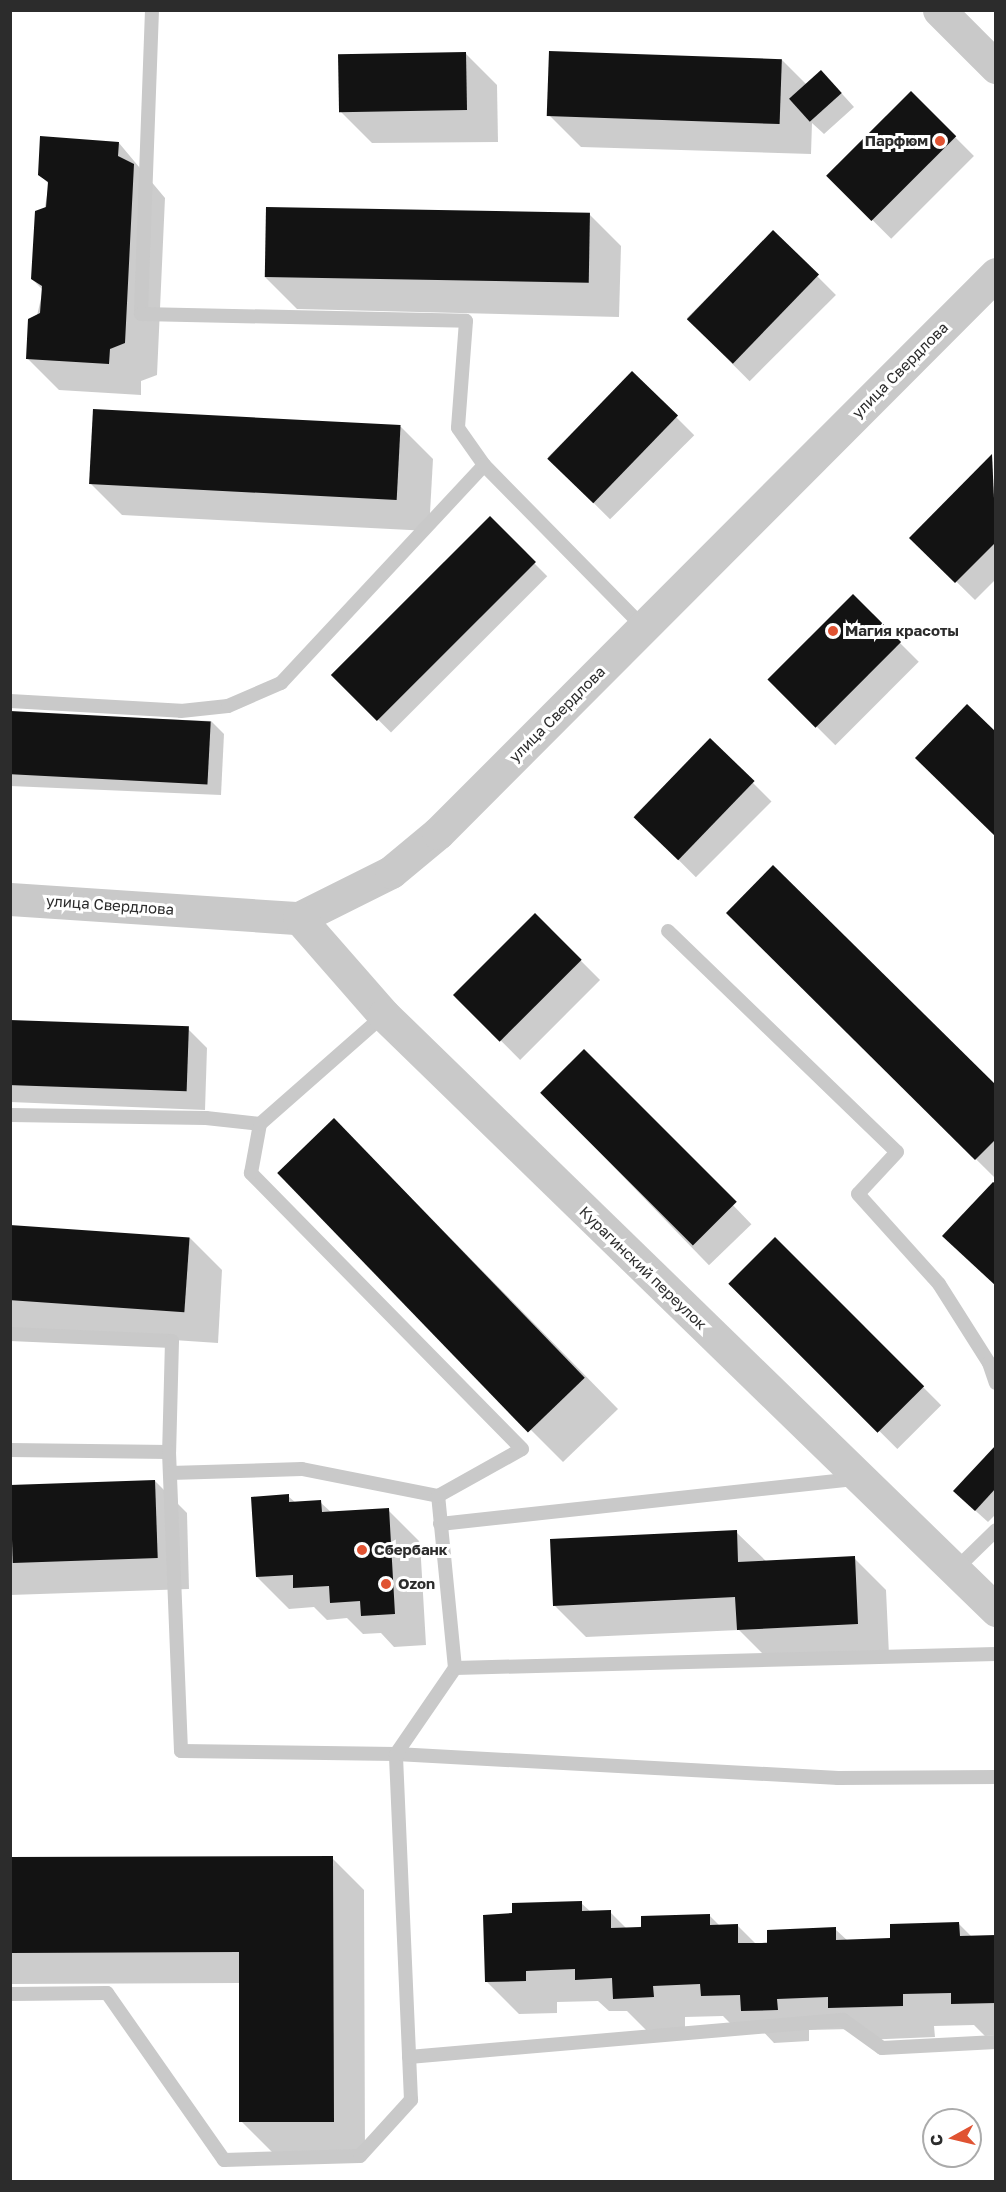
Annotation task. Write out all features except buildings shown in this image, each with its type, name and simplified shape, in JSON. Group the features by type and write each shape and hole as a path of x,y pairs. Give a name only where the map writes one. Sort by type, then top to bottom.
{"street":[{"path":"939,10 996,67"},
{"name":"улица Свердлова","path":"10,899 299,918 391,872 438,833 996,274"},
{"name":"Курагинский переулок","path":"299,918 384,1015 996,1610"}],"lane":[{"path":"152,10 141,314 466,321 458,428 484,465 643,627"},
{"path":"10,701 181,711 228,706 281,683 484,465"},
{"path":"668,931 897,1152 858,1194 939,1284 992,1361 996,1383"},
{"path":"170,1473 302,1469 438,1496 522,1449 251,1173 260,1124 384,1015"},
{"path":"10,1115 206,1118 260,1124"},
{"path":"10,1334 172,1341 169,1452 181,1751 396,1755 838,1778 996,1777"},
{"path":"10,1450 169,1452"},
{"path":"440,1524 859,1478"},
{"path":"10,1994 107,1993 224,2160 360,2156 411,2100 396,1755 455,1668 438,1496"},
{"path":"955,1570 996,1530"},
{"path":"455,1668 996,1654"},
{"path":"409,2057 843,2020 882,2048 996,2042"}],"place":[{"name":"Парфюм","path":"940,141"},
{"name":"Магия красоты","path":"833,631"},
{"name":"Сбербанк","path":"362,1550"},
{"name":"Ozon","path":"386,1584"}]}
